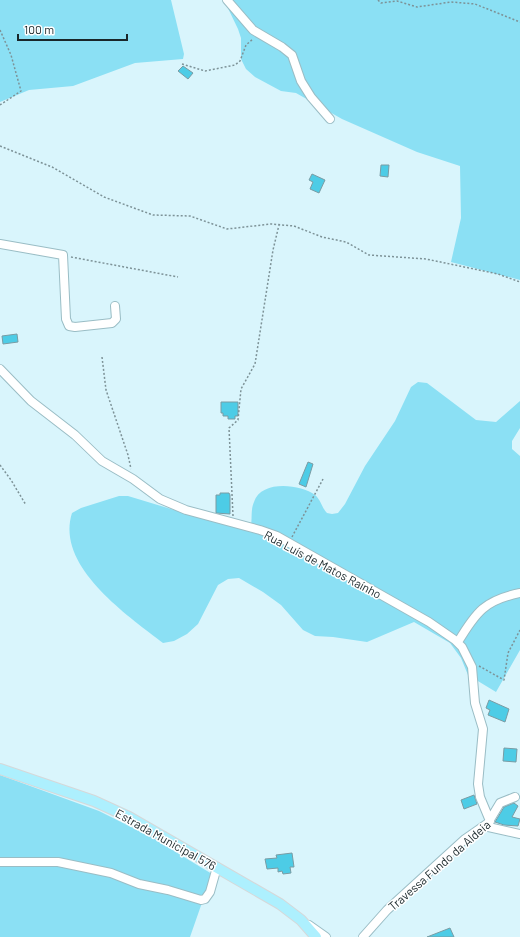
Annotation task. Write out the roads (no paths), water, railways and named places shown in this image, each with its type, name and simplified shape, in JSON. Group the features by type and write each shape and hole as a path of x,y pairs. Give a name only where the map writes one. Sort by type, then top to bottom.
{"main road":[{"name":"Estrada Municipal 576","path":"0,769 111,808 141,823 217,866 287,909 301,920 316,937"}],"street":[{"path":"227,0 247,24 260,35 282,46 292,55 301,81 311,97 330,119"},
{"path":"0,244 63,255 66,319 69,326 75,327 112,323 116,317 115,306"},
{"name":"Rua Luís de Matos Raínho","path":"0,368 31,401 78,438 102,461 132,477 155,496 172,505 266,532 422,618 458,642"},
{"path":"520,593 495,600 482,607 471,620 458,642 470,661 474,676 476,706 483,732 478,770 478,788 487,823 520,834"},
{"name":"Travessa Fundo da Aldeia","path":"364,937 387,910 465,839 487,823 500,803 515,797"},
{"path":"0,862 58,862 111,873 139,884 168,890 201,900 205,899 209,894 217,866"},
{"path":"287,909 326,937"}]}
